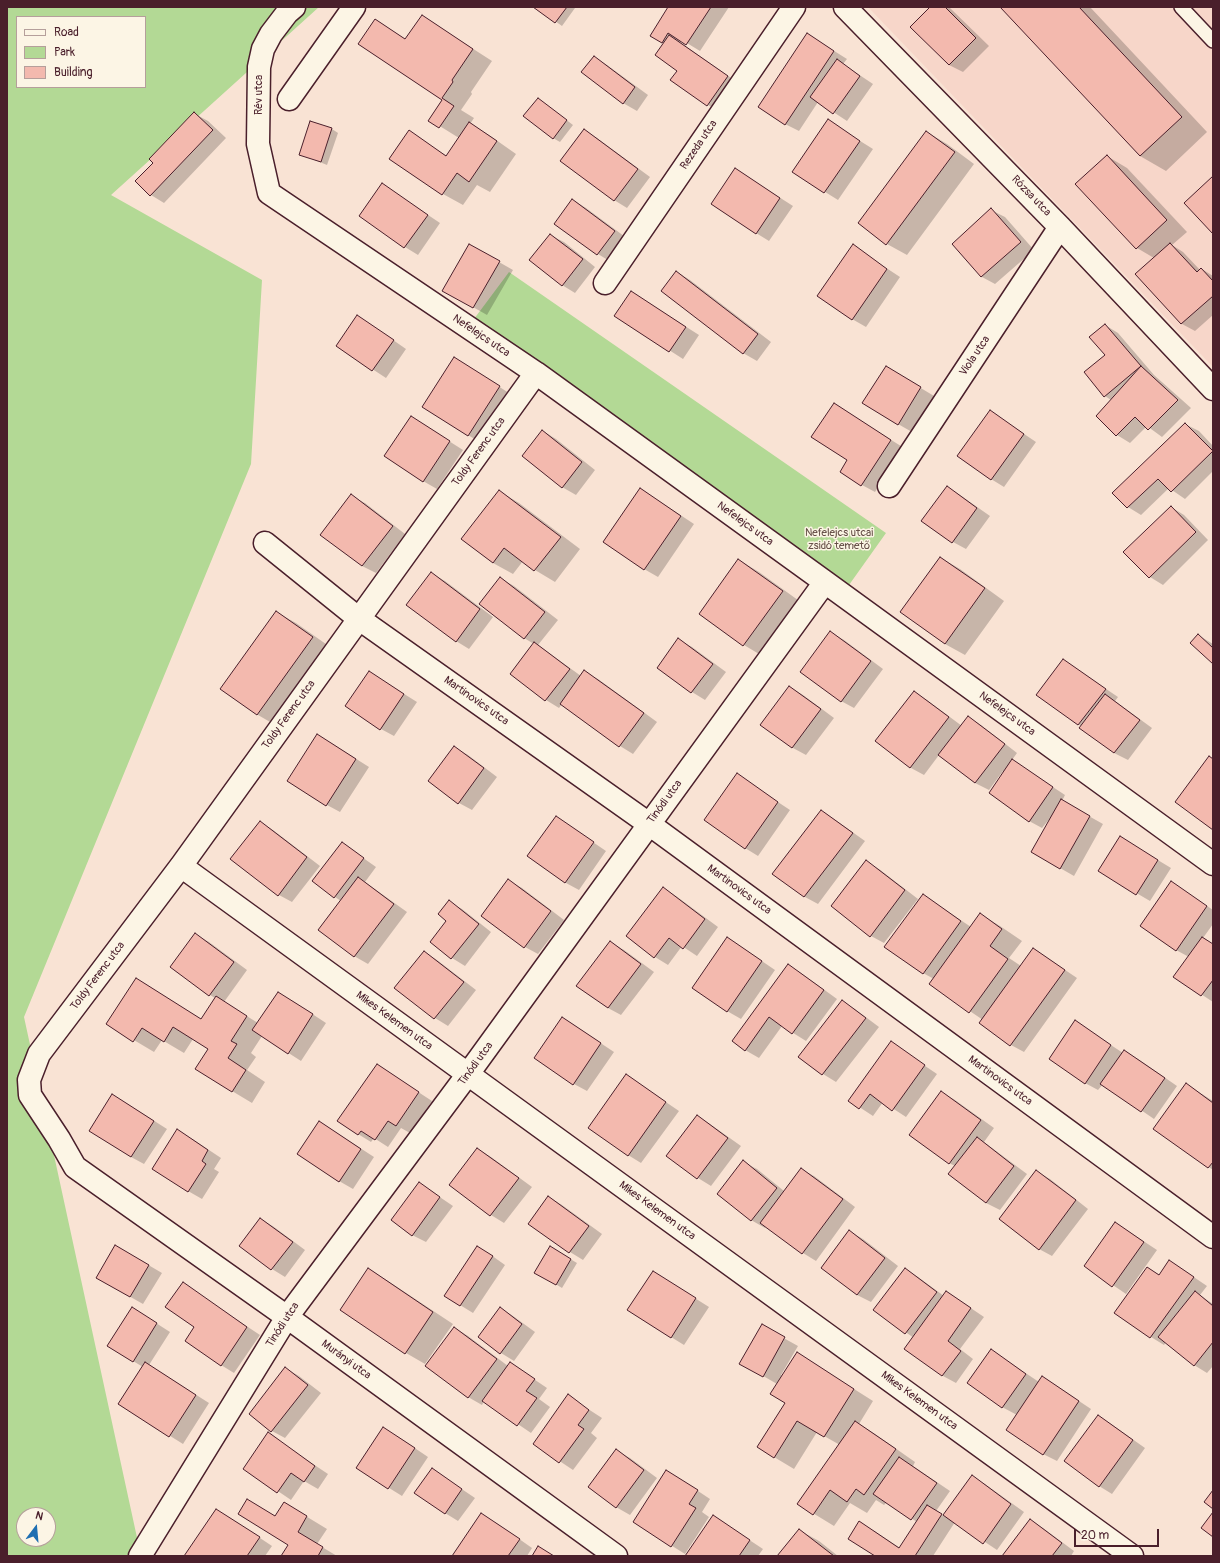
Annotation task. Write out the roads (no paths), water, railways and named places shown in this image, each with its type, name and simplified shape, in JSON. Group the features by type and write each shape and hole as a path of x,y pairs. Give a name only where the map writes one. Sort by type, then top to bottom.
{"street":[{"name":"Rév utca","path":"269,193 258,144 259,67 263,49 271,34 287,13 294,7"},
{"path":"289,99 354,7"},
{"name":"Rezeda utca","path":"604,283 794,7"},
{"name":"Rózsa utca","path":"845,7 1060,227 1213,389"},
{"name":"Nefelejcs utca","path":"269,193 536,373 1213,864"},
{"name":"Viola utca","path":"889,486 1060,227"},
{"name":"Toldy Ferenc utca","path":"75,1167 59,1139 30,1095 29,1080 39,1054 181,866 358,618 536,373"},
{"name":"Martinovics utca","path":"265,542 358,618 649,824 1213,1237"},
{"name":"Tinódi utca","path":"140,1556 287,1316 468,1074 825,582"},
{"name":"Mikes Kelemen utca","path":"181,866 1132,1556"},
{"name":"Murányi utca","path":"75,1167 287,1316 616,1556"}],"lane":[{"path":"1181,7 1213,41"}],"park label":[{"name":"Nefelejcs utcai zsidó temető","path":"839,539"}]}
